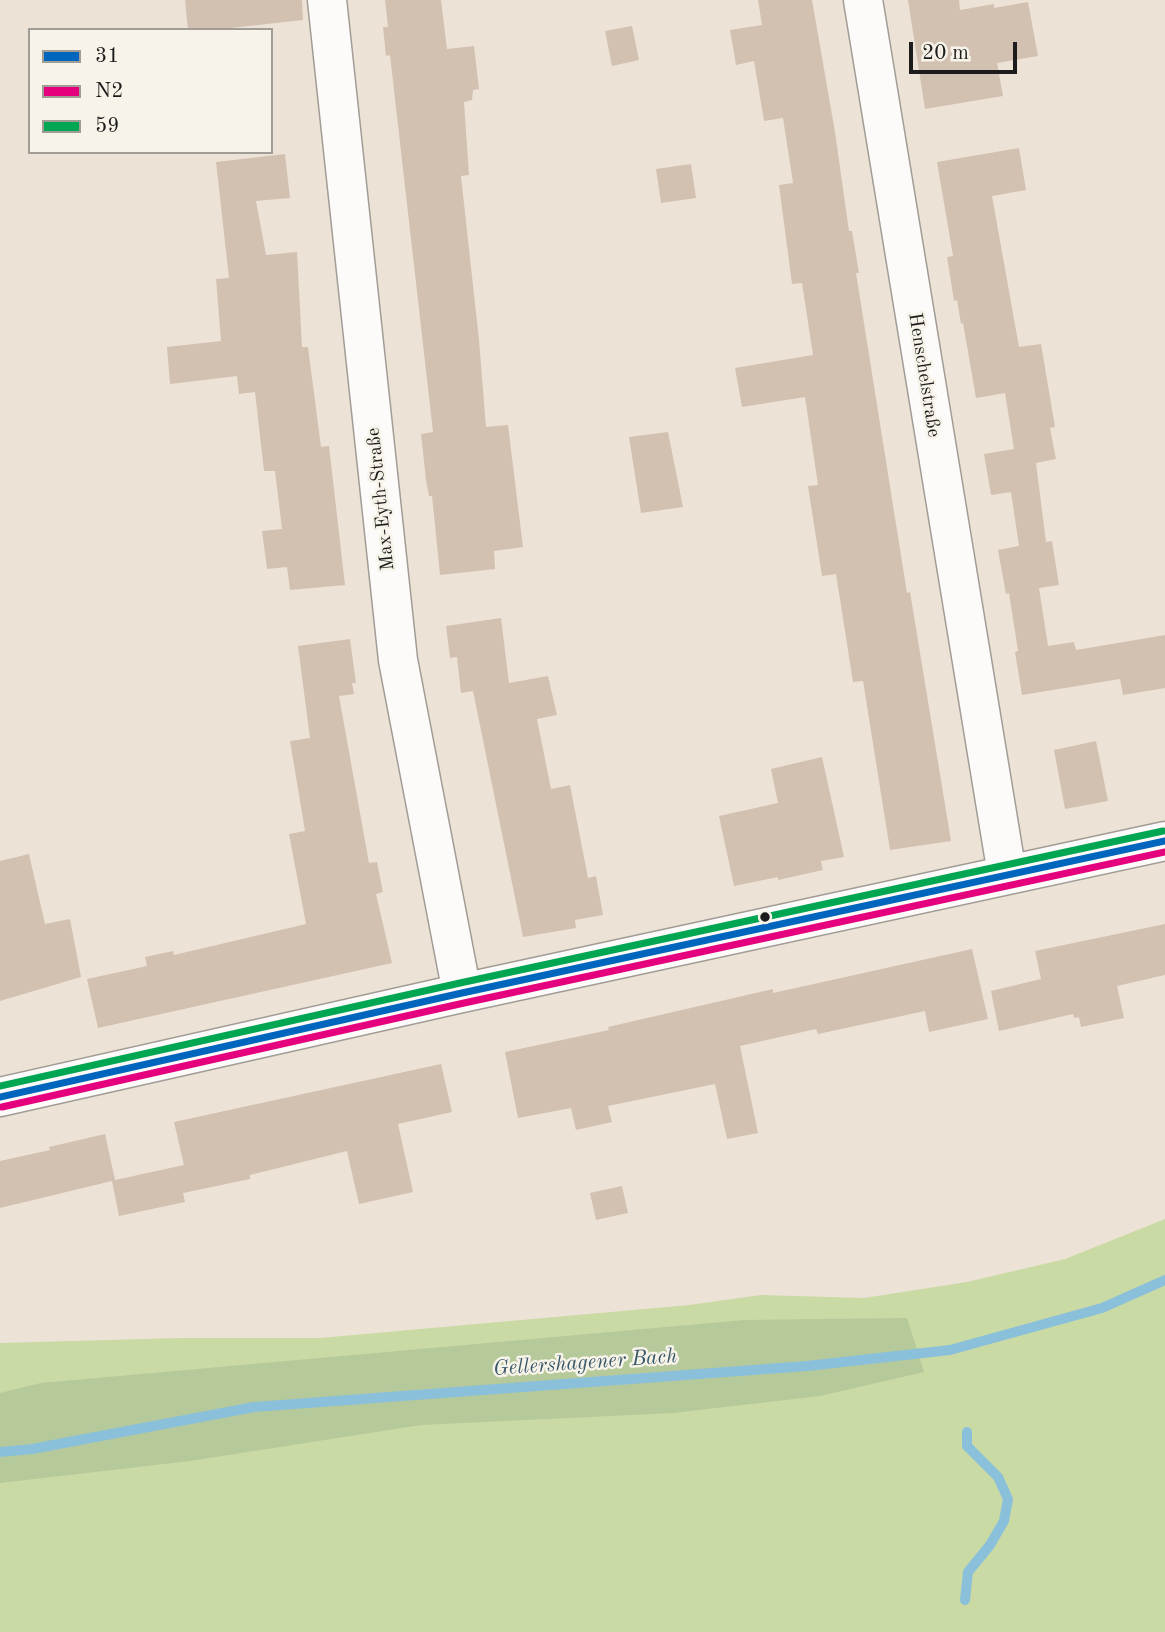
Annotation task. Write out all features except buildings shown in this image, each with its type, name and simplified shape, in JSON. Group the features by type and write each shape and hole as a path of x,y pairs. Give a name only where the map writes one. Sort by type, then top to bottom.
{"street":[{"name":"Max-Eyth-Straße","path":"327,0 398,660 463,993"},
{"name":"Henschelstraße","path":"863,0 1007,874"},
{"path":"0,1097 463,993 1165,841"}],"green space":[{"path":"1165,1219 1165,1632 0,1632 0,1343 180,1338 320,1338 689,1305 761,1295 864,1298 967,1282 1065,1259"},
{"path":"907,1318 924,1372 820,1396 673,1413 421,1425 190,1461 0,1483 0,1393 41,1383 744,1320"}],"waterway":[{"name":"Gellershagener Bach","path":"0,1452 32,1449 254,1407 807,1366 950,1350 1102,1308 1165,1280"},
{"path":"965,1600 968,1572 990,1545 1004,1521 1008,1499 998,1477 967,1446 967,1432"}],"transit line":[{"name":"59","path":"0,1086 1163,831"},
{"name":"31","path":"0,1097 462,993 1165,841"},
{"name":"N2","path":"2,1107 464,1003 1165,852"}]}
